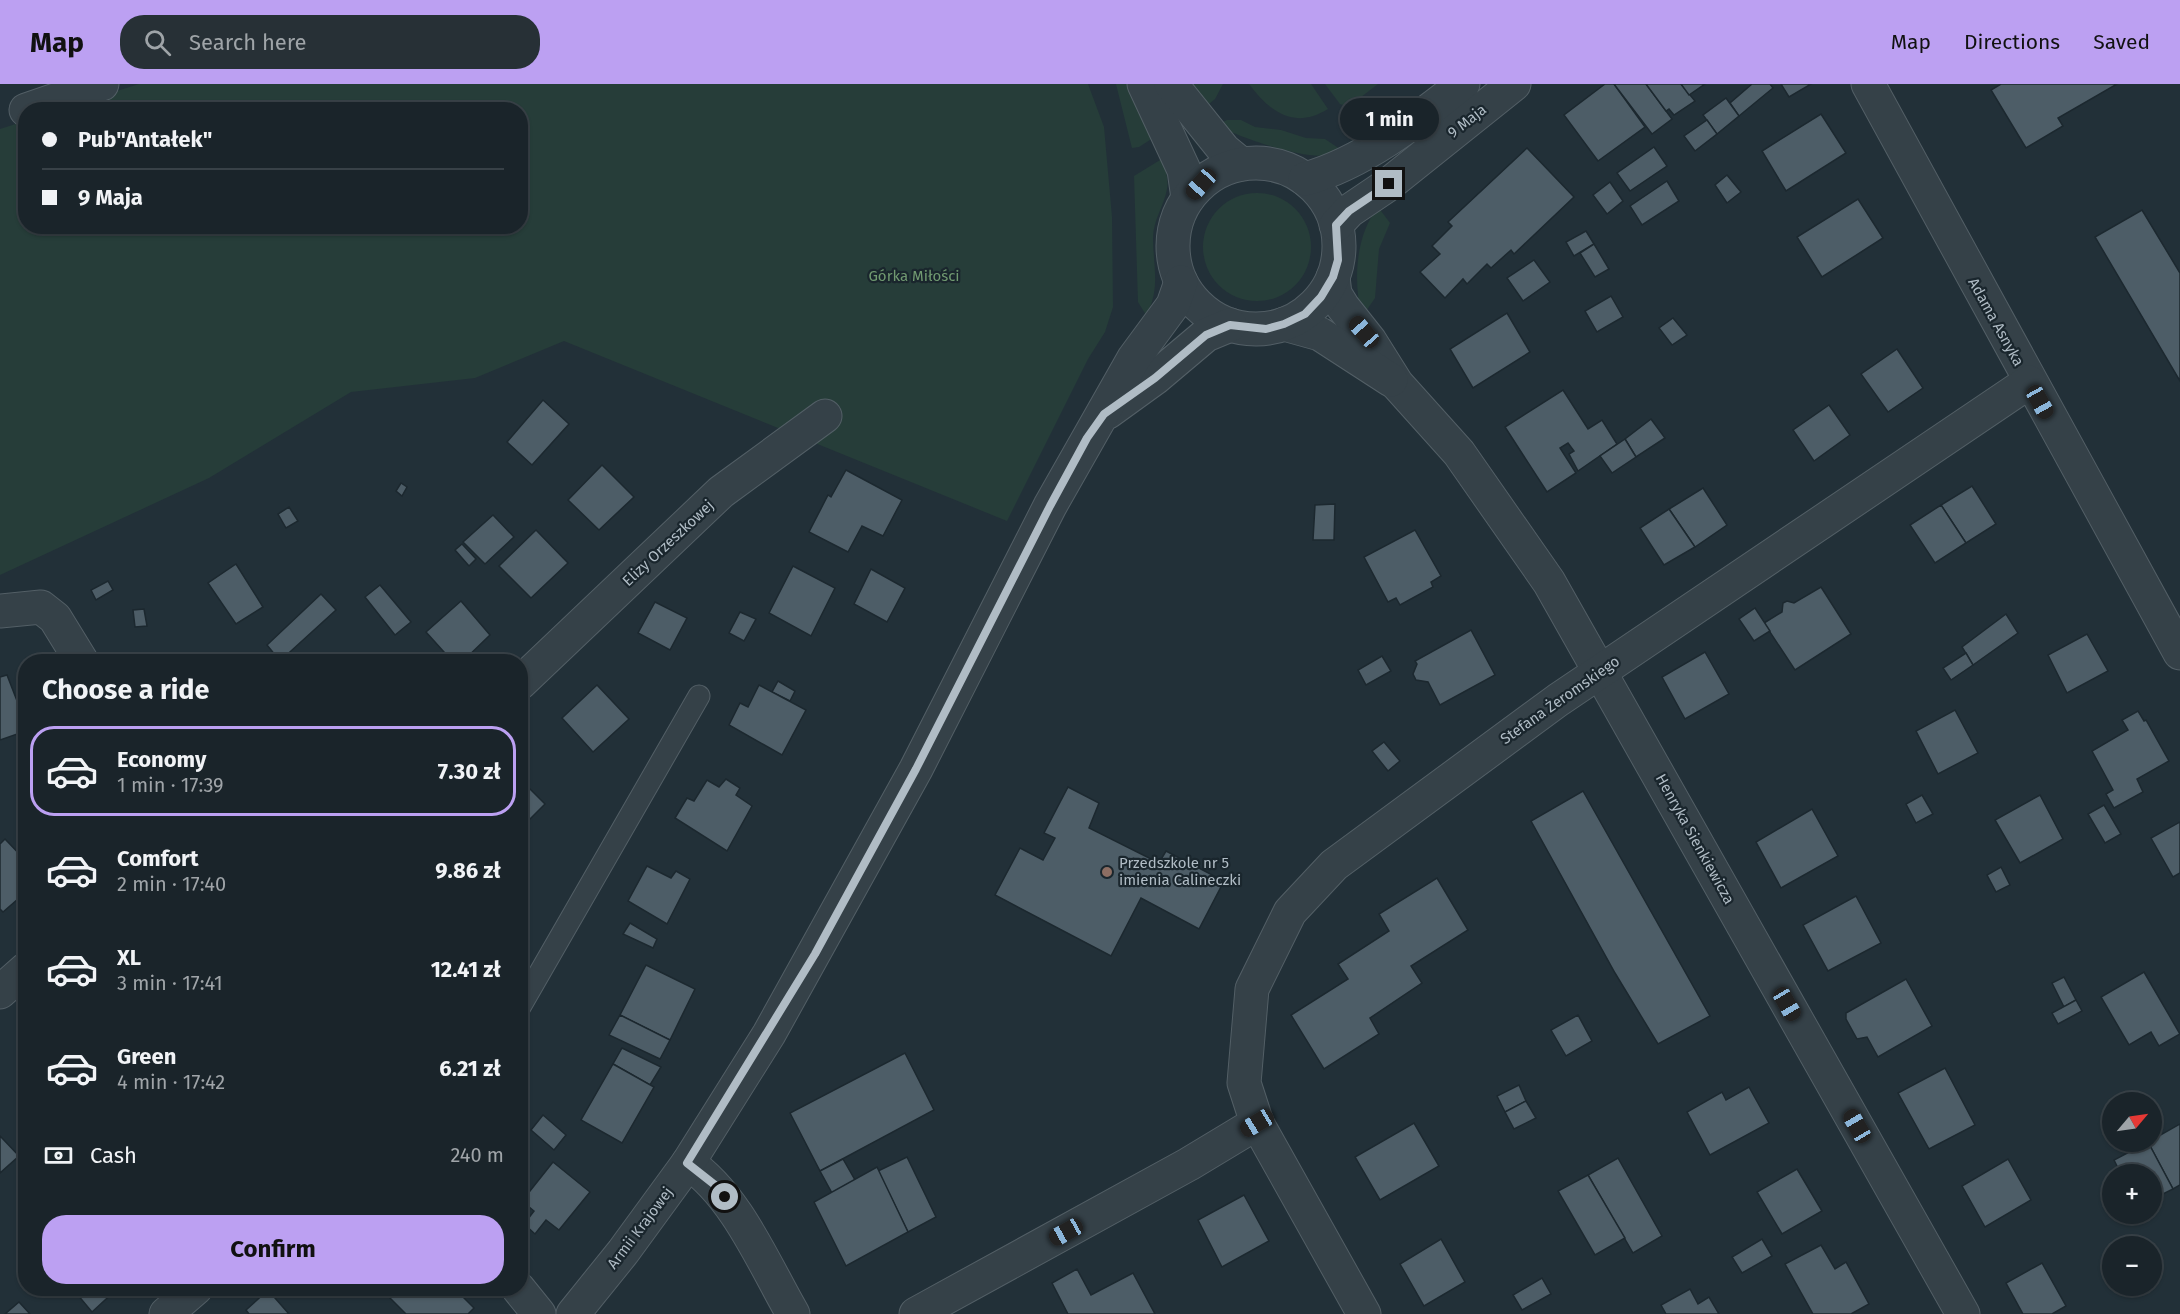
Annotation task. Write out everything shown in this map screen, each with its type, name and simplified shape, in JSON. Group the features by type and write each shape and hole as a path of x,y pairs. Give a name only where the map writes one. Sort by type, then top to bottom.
{"street":[{"path":"49,102 102,84"},
{"path":"1144,84 1184,170 1188,198"},
{"path":"1171,84 1224,150 1241,164"},
{"name":"9 Maja","path":"1305,179 1327,173 1366,151 1426,113 1463,84"},
{"name":"9 Maja","path":"1336,225 1349,211 1389,184 1514,84"},
{"name":"Adama Asnyka","path":"1868,84 2029,382 2180,653"},
{"path":"0,118 18,112"},
{"path":"1241,164 1274,165 1305,179 1329,207 1336,225 1338,260 1333,277 1321,297 1305,314 1266,329 1230,325 1201,308 1181,282 1174,262 1173,241 1177,220 1188,198 1201,184 1220,172 1241,164"},
{"name":"Henryka Sienkiewicza","path":"1333,277 1335,294 1339,301 1370,341 1397,384 1458,453 1527,547 1600,671 1963,1314"},
{"name":"Armii Krajowej","path":"573,1314 623,1252 687,1163 815,954 916,769 1087,438 1104,414 1134,358 1173,305 1181,282"},
{"name":"Henryka Sienkiewicza","path":"1284,324 1320,334 1397,384"},
{"name":"Armii Krajowej","path":"1104,414 1155,378 1206,335 1230,325"},
{"name":"Stefana Żeromskiego","path":"1364,1314 1257,1123 1244,1083 1252,989 1290,912 1334,865 1600,671 2029,382"},
{"name":"Elizy Orzeszkowej","path":"528,675 721,492 825,416"},
{"path":"2,610 40,607 55,618 77,654"},
{"path":"0,992 18,976"},
{"path":"916,1314 1189,1164 1257,1123"},
{"path":"687,1163 715,1185 725,1197 792,1314"},
{"path":"166,1314 187,1296"},
{"path":"524,1296 539,1314"}],"lane":[{"path":"528,993 699,696"}],"green space":[{"name":"Górka Miłości","path":"139,84 1088,84 1104,127 1112,217 1113,307 1105,332 1088,359 1007,521 564,341 475,378 351,392 209,478 0,575 0,129 18,123 18,234 528,234 528,102 82,102"},
{"path":"1116,84 1129,84 1156,136 1139,147 1132,148"},
{"path":"1192,84 1223,84 1215,99 1204,108"},
{"path":"1249,84 1311,84 1328,109 1304,118 1284,115 1265,103"},
{"path":"1325,84 1378,84 1348,107 1340,104"},
{"path":"1227,120 1241,120 1255,127 1281,130 1306,138 1325,139 1340,149 1329,155 1317,156 1288,151 1255,141 1217,125"},
{"path":"1165,157 1167,189 1153,231 1155,287 1151,306 1146,315 1138,302 1134,176"},
{"path":"1257,193 1278,197 1295,209 1307,226 1311,247 1307,268 1295,285 1278,297 1257,301 1236,297 1219,285 1207,268 1203,247 1207,226 1219,209 1236,197"},
{"path":"1378,207 1390,223 1379,249 1375,298 1362,317 1357,289 1360,245 1370,219"}],"building":[{"path":"1605,84 1614,84 1645,127 1598,161 1564,115"},
{"path":"1614,84 1646,84 1672,119 1652,134"},
{"path":"1646,84 1681,84 1695,101 1674,115 1669,109 1666,111"},
{"path":"1681,84 1705,84 1689,95"},
{"path":"1752,84 1770,84 1773,88 1739,116 1730,103"},
{"path":"1781,84 1811,84 1789,97"},
{"path":"2001,84 2117,84 2058,118 2063,126 2026,148 1991,90"},
{"path":"1726,98 1739,116 1717,134 1703,115"},
{"path":"1821,114 1846,153 1786,191 1762,151"},
{"path":"1707,120 1717,134 1695,151 1684,136"},
{"path":"1654,147 1667,166 1630,191 1617,173"},
{"path":"1527,148 1574,197 1514,254 1511,250 1491,268 1487,264 1467,284 1463,279 1445,298 1420,272 1440,254 1432,246 1452,226 1448,222"},
{"path":"1727,175 1741,192 1727,203 1715,185"},
{"path":"1667,181 1679,201 1642,225 1630,206"},
{"path":"1610,182 1623,201 1607,214 1593,195"},
{"path":"1858,199 1883,238 1822,277 1797,237"},
{"path":"2142,210 2180,273 2180,381 2095,237"},
{"path":"1586,231 1594,244 1574,256 1566,242"},
{"path":"1594,244 1609,269 1595,277 1580,253"},
{"path":"1534,260 1550,282 1523,301 1507,278"},
{"path":"1611,296 1623,317 1597,332 1585,311"},
{"path":"1507,313 1530,352 1473,388 1450,349"},
{"path":"1673,318 1687,335 1672,345 1659,328"},
{"path":"1897,349 1923,388 1888,412 1861,374"},
{"path":"1563,390 1588,429 1602,420 1617,444 1578,471 1569,454 1574,451 1568,443 1560,448 1576,473 1547,492 1505,427"},
{"path":"543,400 569,424 532,465 507,442"},
{"path":"1829,405 1850,435 1814,461 1793,430"},
{"path":"1651,419 1665,438 1636,457 1625,439"},
{"path":"1625,439 1636,457 1612,473 1600,456"},
{"path":"602,465 634,497 599,530 568,500"},
{"path":"846,470 902,500 883,536 862,526 848,552 809,532 828,495 831,497"},
{"path":"401,483 407,487 402,496 396,491"},
{"path":"1972,486 1996,524 1966,543 1941,505"},
{"path":"1703,488 1727,525 1695,547 1669,509"},
{"path":"1335,504 1334,540 1313,540 1315,505"},
{"path":"1941,505 1966,543 1935,563 1910,525"},
{"path":"289,507 298,521 286,528 278,514"},
{"path":"1669,509 1695,547 1664,565 1640,528"},
{"path":"493,515 514,537 485,564 463,542"},
{"path":"536,530 568,563 531,598 499,566"},
{"path":"1415,530 1441,576 1431,582 1433,587 1400,605 1396,598 1388,602 1364,557"},
{"path":"462,544 476,559 469,566 455,550"},
{"path":"236,564 263,607 236,624 208,583"},
{"path":"793,566 835,588 811,636 769,613"},
{"path":"871,569 905,588 887,622 854,604"},
{"path":"108,581 113,590 96,600 91,590"},
{"path":"380,585 411,622 395,635 365,597"},
{"path":"1821,587 1851,634 1795,670 1764,623 1782,612 1783,603 1787,601 1794,603"},
{"path":"321,594 336,610 288,654 274,654 267,645"},
{"path":"461,601 490,635 470,654 446,654 426,632"},
{"path":"655,602 687,618 670,650 638,633"},
{"path":"1755,608 1770,631 1754,641 1739,619"},
{"path":"144,609 147,626 135,627 133,610"},
{"path":"740,612 756,619 744,641 729,633"},
{"path":"2006,614 2018,633 1973,665 1962,647"},
{"path":"1471,630 1495,675 1440,705 1428,682 1416,680 1413,674 1417,664 1415,661"},
{"path":"2087,634 2108,671 2067,693 2048,655"},
{"path":"1705,652 1729,694 1685,719 1662,677"},
{"path":"1966,653 1973,665 1951,680 1943,668"},
{"path":"1382,656 1391,671 1366,685 1358,670"},
{"path":"7,675 18,703 18,734 0,740 0,677"},
{"path":"778,681 795,691 790,701 772,692"},
{"path":"597,685 629,719 593,752 562,718"},
{"path":"759,685 806,710 782,755 729,725 740,703 748,707"},
{"path":"1955,710 1978,753 1938,774 1916,731"},
{"path":"2138,711 2144,721 2146,720 2169,761 2137,779 2143,792 2114,808 2106,794 2113,790 2092,751 2128,730 2122,720"},
{"path":"1384,742 1400,761 1388,771 1372,751"},
{"path":"726,779 740,788 736,795 752,806 727,851 675,818 687,798 694,801 707,780 719,787"},
{"path":"528,787 545,804 528,821"},
{"name":"Przedszkole nr 5 imienia Calineczki","path":"1068,787 1099,803 1089,828 1159,863 1166,851 1224,881 1199,929 1141,898 1111,956 995,895 1020,848 1043,860 1055,838 1044,833"},
{"path":"1583,791 1710,1016 1658,1044 1615,973 1531,821"},
{"path":"1922,795 1933,814 1916,823 1906,804"},
{"path":"2040,795 2063,839 2020,863 1995,820"},
{"path":"2104,805 2121,834 2105,843 2088,814"},
{"path":"1812,809 1838,856 1781,888 1756,842"},
{"path":"2180,822 2180,873 2173,877 2151,838"},
{"path":"5,839 18,853 18,899 3,912 0,909 0,844"},
{"path":"647,866 671,878 676,871 690,879 667,924 628,901"},
{"path":"2001,867 2010,885 1996,892 1987,875"},
{"path":"1437,878 1468,930 1411,966 1422,983 1370,1018 1379,1034 1324,1069 1291,1015 1348,979 1338,964 1389,931 1379,914"},
{"path":"1856,896 1881,943 1828,971 1803,925"},
{"path":"630,923 657,939 653,948 623,934"},
{"path":"646,965 695,989 670,1040 620,1015"},
{"path":"2144,972 2180,1034 2159,1046 2151,1032 2129,1045 2101,997"},
{"path":"2064,977 2076,1000 2064,1007 2052,983"},
{"path":"1906,979 1932,1026 1878,1057 1867,1037 1857,1039 1846,1019 1846,1013"},
{"path":"2076,1000 2082,1011 2058,1024 2052,1013"},
{"path":"620,1015 670,1040 660,1059 609,1035"},
{"path":"1578,1015 1592,1041 1566,1056 1551,1030"},
{"path":"622,1048 661,1067 650,1085 613,1064"},
{"path":"905,1053 934,1110 820,1171 790,1113"},
{"path":"613,1064 654,1087 622,1143 581,1120"},
{"path":"1945,1068 1975,1125 1929,1149 1898,1093"},
{"path":"1519,1085 1526,1101 1505,1112 1497,1096"},
{"path":"1749,1087 1769,1123 1710,1155 1687,1112 1722,1092 1726,1100"},
{"path":"1526,1101 1536,1118 1514,1129 1505,1112"},
{"path":"543,1115 566,1135 554,1150 531,1130"},
{"path":"1414,1123 1439,1166 1380,1200 1355,1157"},
{"path":"2180,1124 2180,1185 2173,1189 2162,1164 2160,1164 2153,1152 2162,1152 2162,1134"},
{"path":"0,1136 18,1157 0,1173"},
{"path":"2129,1152 2153,1152 2160,1164 2116,1164 2114,1160"},
{"path":"907,1157 936,1217 908,1232 878,1171"},
{"path":"1618,1158 1662,1236 1633,1253 1588,1175"},
{"path":"843,1159 855,1180 832,1193 820,1171"},
{"path":"2008,1159 2031,1200 1985,1227 1962,1186"},
{"path":"553,1162 590,1192 559,1230 546,1220 535,1234 528,1228 528,1219 534,1211 528,1206 528,1193"},
{"path":"877,1167 908,1232 846,1266 814,1202"},
{"path":"2162,1168 2173,1189 2162,1194"},
{"path":"1797,1169 1822,1211 1782,1234 1757,1192"},
{"path":"1588,1175 1625,1238 1595,1255 1558,1191"},
{"path":"1244,1195 1269,1241 1222,1267 1198,1220"},
{"path":"1441,1239 1465,1282 1424,1306 1400,1264"},
{"path":"1762,1239 1772,1256 1742,1273 1732,1257"},
{"path":"1821,1245 1835,1269 1846,1262 1869,1304 1851,1314 1813,1314 1785,1264"},
{"path":"2042,1263 2066,1306 2052,1314 2023,1314 2006,1283"},
{"path":"1077,1269 1091,1295 1133,1273 1155,1314 1068,1314 1052,1283"},
{"path":"1542,1278 1551,1294 1522,1310 1513,1295"},
{"path":"1690,1289 1698,1304 1709,1297 1719,1314 1666,1314 1661,1305"},
{"path":"79,1296 109,1296 92,1312"},
{"path":"261,1296 273,1296 289,1314 249,1314 246,1310"},
{"path":"388,1296 462,1296 474,1308 468,1314 406,1314"},
{"path":"19,1302 30,1314 5,1314"}],"place":[{"name":"Przedszkole nr 5 imienia Calineczki","path":"1107,872"}],"route":[{"path":"725,1197 703,1173 687,1163 735,1090 815,954 916,769 1087,438 1104,414 1155,378 1206,335 1230,325 1248,329 1266,329 1305,314 1321,297 1333,277 1338,260 1339,242 1336,225 1349,211 1389,184"}]}
